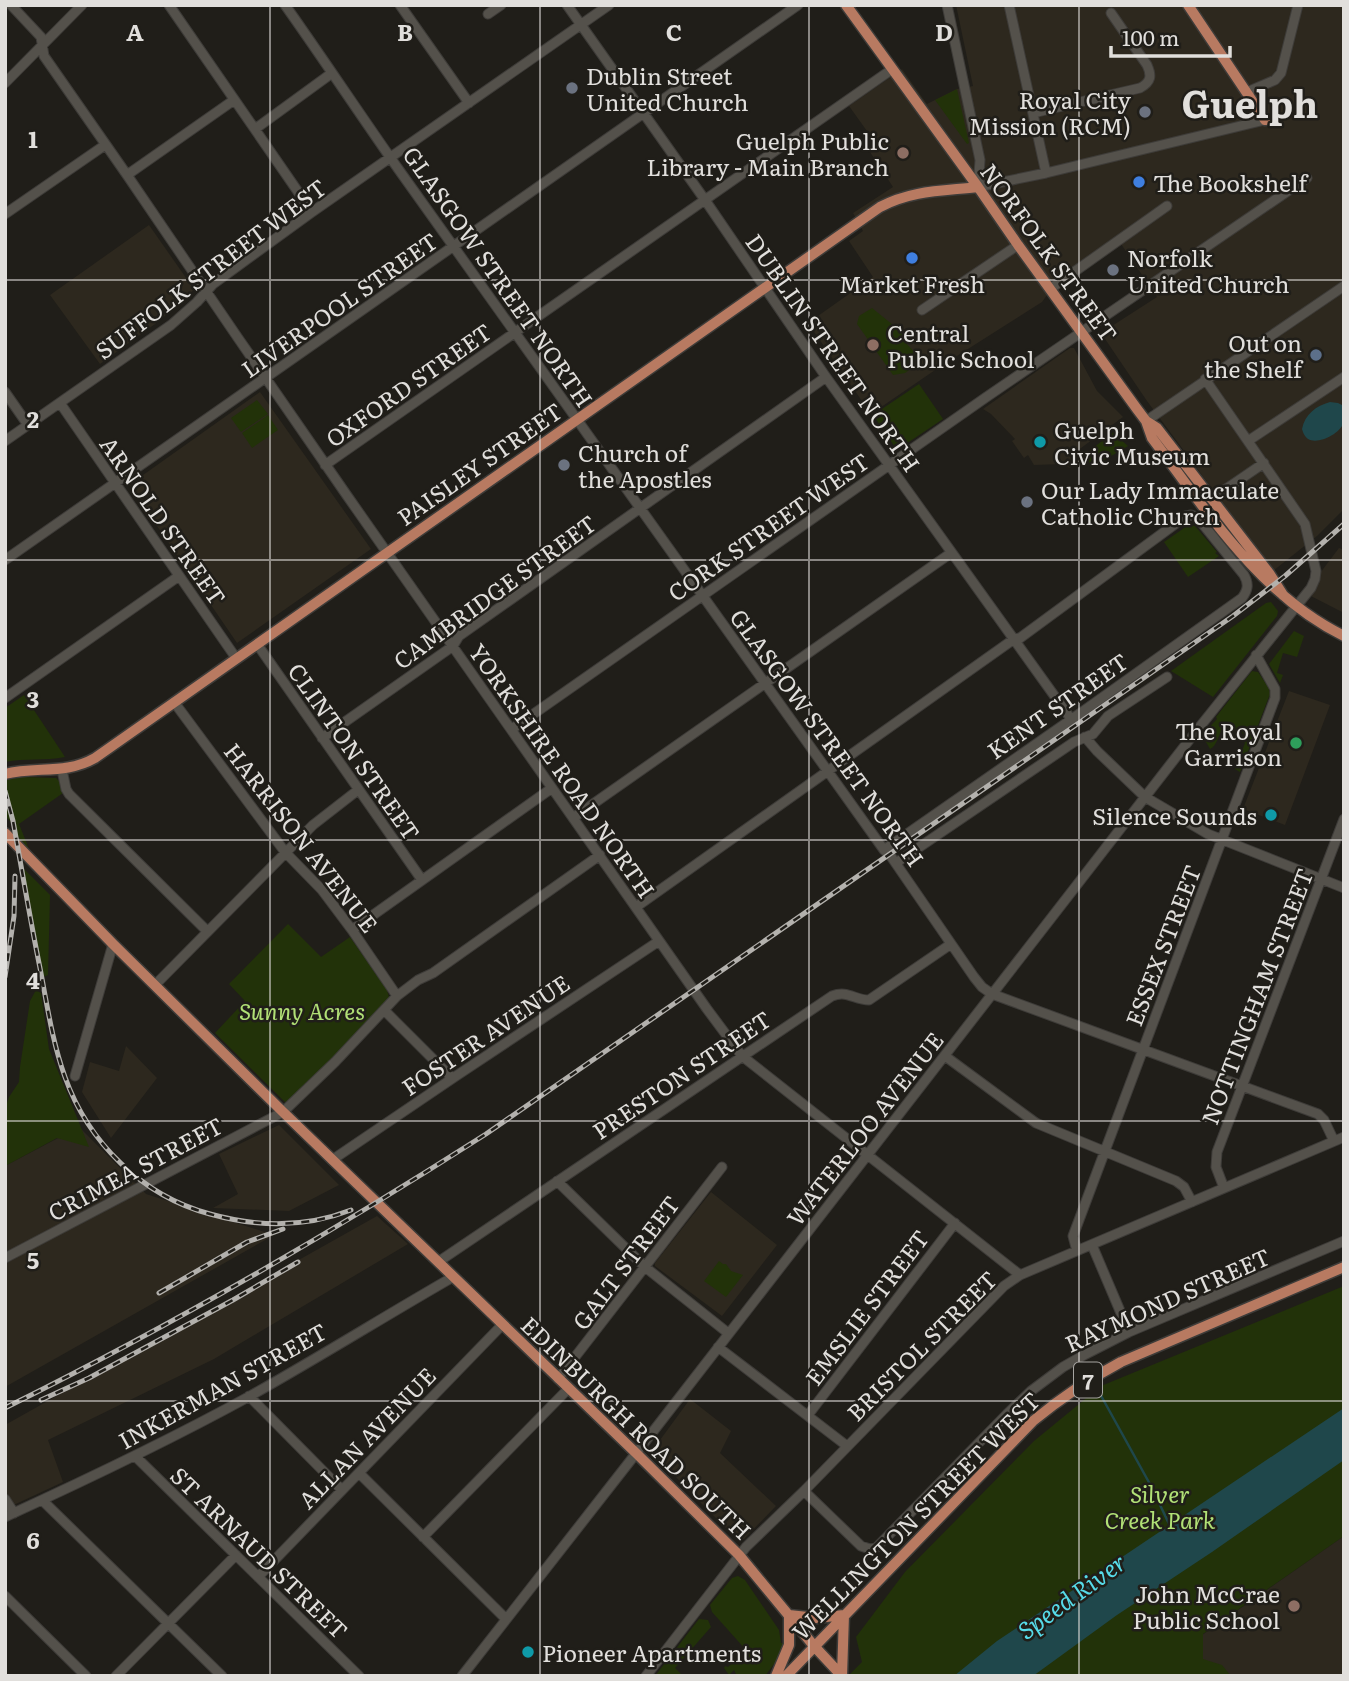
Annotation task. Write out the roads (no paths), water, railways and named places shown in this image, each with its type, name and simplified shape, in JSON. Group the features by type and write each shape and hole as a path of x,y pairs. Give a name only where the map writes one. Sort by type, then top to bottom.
{"main road":[{"name":"NORFOLK STREET","path":"846,5 1146,421 1157,428 1283,595 1314,620 1344,636"},
{"path":"1188,5 1265,120"},
{"name":"PAISLEY STREET","path":"5,774 62,770 95,758 877,209 893,200 914,194 978,187"},
{"name":"EDINBURGH ROAD SOUTH","path":"5,833 283,1112 739,1555 840,1676"},
{"name":"WELLINGTON STREET WEST","path":"786,1676 1033,1421 1062,1397 1121,1362 1344,1267"},
{"path":"776,1676 789,1645 789,1615 817,1618 844,1615 840,1676"}],"street":[{"name":"YORKSHIRE ROAD NORTH","path":"11,5 41,37 44,56 266,379 742,1056 1020,1275"},
{"path":"5,83 82,5"},
{"path":"169,5 312,212"},
{"name":"GLASGOW STREET NORTH","path":"285,5 827,771 896,863 982,987 992,994"},
{"path":"400,5 470,103"},
{"path":"488,14 500,5"},
{"name":"DUBLIN STREET NORTH","path":"566,5 705,200 826,377 1071,719"},
{"name":"SUFFOLK STREET WEST","path":"5,441 171,325 213,284 312,212 609,5"},
{"name":"LIVERPOOL STREET","path":"5,560 798,5"},
{"path":"947,5 979,160 978,187 1265,120"},
{"path":"1009,5 1046,173"},
{"path":"1247,92 1275,80 1281,73 1298,5"},
{"path":"1033,113 1140,88 1147,83 1151,74 1147,65 1111,13"},
{"name":"OXFORD STREET","path":"325,464 891,70"},
{"path":"255,129 332,73"},
{"path":"127,175 234,100"},
{"path":"5,214 106,145"},
{"name":"CORK STREET WEST","path":"512,729 1081,332 1307,178"},
{"path":"1050,289 1167,206"},
{"path":"922,310 1018,245"},
{"path":"1146,421 1344,286"},
{"name":"CAMBRIDGE STREET","path":"322,738 453,646 459,636 826,377"},
{"path":"1248,441 1344,377"},
{"name":"WATERLOO AVENUE","path":"462,1676 1145,797 1311,588 1316,571 1305,524 1205,379"},
{"path":"5,392 28,425"},
{"name":"ARNOLD STREET","path":"60,403 236,658"},
{"path":"1223,491 1266,467"},
{"name":"KENT STREET","path":"884,850 1242,598 1247,589 1247,581 1238,566 1197,517 1186,516 1020,638 1014,639"},
{"path":"573,818 951,553"},
{"path":"5,698 178,576"},
{"path":"636,906 1014,639"},
{"name":"CLINTON STREET","path":"257,644 422,880"},
{"name":"ESSEX STREET","path":"1077,1251 1073,1236 1275,698 1275,689 1256,655"},
{"name":"KENT STREET","path":"896,863 1074,742 1093,734 1108,716 1167,677"},
{"name":"HARRISON AVENUE","path":"174,702 285,852 323,891 397,996"},
{"path":"1085,737 1145,797 1222,841 1344,888"},
{"path":"62,770 66,789 71,797 207,931"},
{"path":"352,930 552,788"},
{"path":"155,985 313,825 358,790"},
{"name":"NOTTINGHAM STREET","path":"1224,1188 1215,1160 1344,819"},
{"name":"CRIMEA STREET","path":"5,1258 283,1112 397,996 454,959 600,855"},
{"name":"FOSTER AVENUE","path":"332,1160 659,941"},
{"path":"75,1076 113,944"},
{"name":"PRESTON STREET","path":"438,1262 832,996 846,993 863,1000 874,997 951,944"},
{"path":"992,994 1318,1114 1324,1120 1334,1141"},
{"path":"385,1011 452,1078"},
{"path":"944,1056 1036,1123 1176,1181 1184,1187 1192,1202"},
{"name":"BRISTOL STREET","path":"646,1676 739,1555 1004,1286 1020,1275 1344,1137"},
{"name":"GALT STREET","path":"558,1379 722,1167"},
{"path":"557,1181 645,1267 728,1333"},
{"name":"EMSLIE STREET","path":"808,1415 955,1223"},
{"name":"RAYMOND STREET","path":"804,1491 861,1546 876,1548 1031,1391 1071,1362 1129,1332 1344,1241"},
{"path":"1092,1245 1129,1332"},
{"name":"INKERMAN STREET","path":"10,1515 135,1456 249,1396 453,1277"},
{"name":"ALLAN AVENUE","path":"258,1577 502,1325"},
{"path":"718,1347 847,1446"},
{"path":"423,1537 568,1389"},
{"path":"249,1396 342,1490"},
{"name":"ST ARNAUD STREET","path":"135,1456 359,1676"},
{"path":"359,1473 506,1619"},
{"path":"5,1499 10,1515"},
{"path":"43,1501 222,1676"},
{"path":"116,1676 236,1555"},
{"path":"5,1596 86,1676"}],"water":[{"path":"1330,402 1344,406 1341,428 1328,438 1317,441 1308,439 1302,429 1308,415"},
{"name":"Speed River","path":"1344,1408 1344,1460 1117,1615 1033,1676 954,1676 997,1641"}],"waterway":[{"path":"1099,1392 1171,1528"}],"railway":[{"path":"5,1408 128,1345 250,1277 486,1134 1233,616 1285,576 1344,524"},
{"path":"5,791 57,1050 75,1101 103,1144 140,1180 185,1206 210,1214 281,1224 316,1220 351,1210"},
{"path":"5,977 14,916 15,876"},
{"path":"159,1293 247,1242 283,1229"},
{"path":"41,1400 89,1378 298,1262"}],"place":[{"name":"Dublin Street United Church","path":"572,88"},
{"name":"Royal City Mission (RCM)","path":"1145,112"},
{"name":"Guelph Public Library - Main Branch","path":"903,153"},
{"name":"The Bookshelf","path":"1139,182"},
{"name":"Market Fresh","path":"912,258"},
{"name":"Norfolk United Church","path":"1113,270"},
{"name":"Central Public School","path":"873,345"},
{"name":"Out on the Shelf","path":"1316,355"},
{"name":"Guelph Civic Museum","path":"1040,442"},
{"name":"Church of the Apostles","path":"564,465"},
{"name":"Our Lady Immaculate Catholic Church","path":"1027,502"},
{"name":"The Royal Garrison","path":"1296,743"},
{"name":"Silence Sounds","path":"1271,815"},
{"name":"John McCrae Public School","path":"1294,1606"},
{"name":"Pioneer Apartments","path":"528,1652"}],"district":[{"name":"Guelph","path":"1250,101"}],"park label":[{"name":"Sunny Acres","path":"302,1010"},
{"name":"Silver Creek Park","path":"1160,1506"}]}
